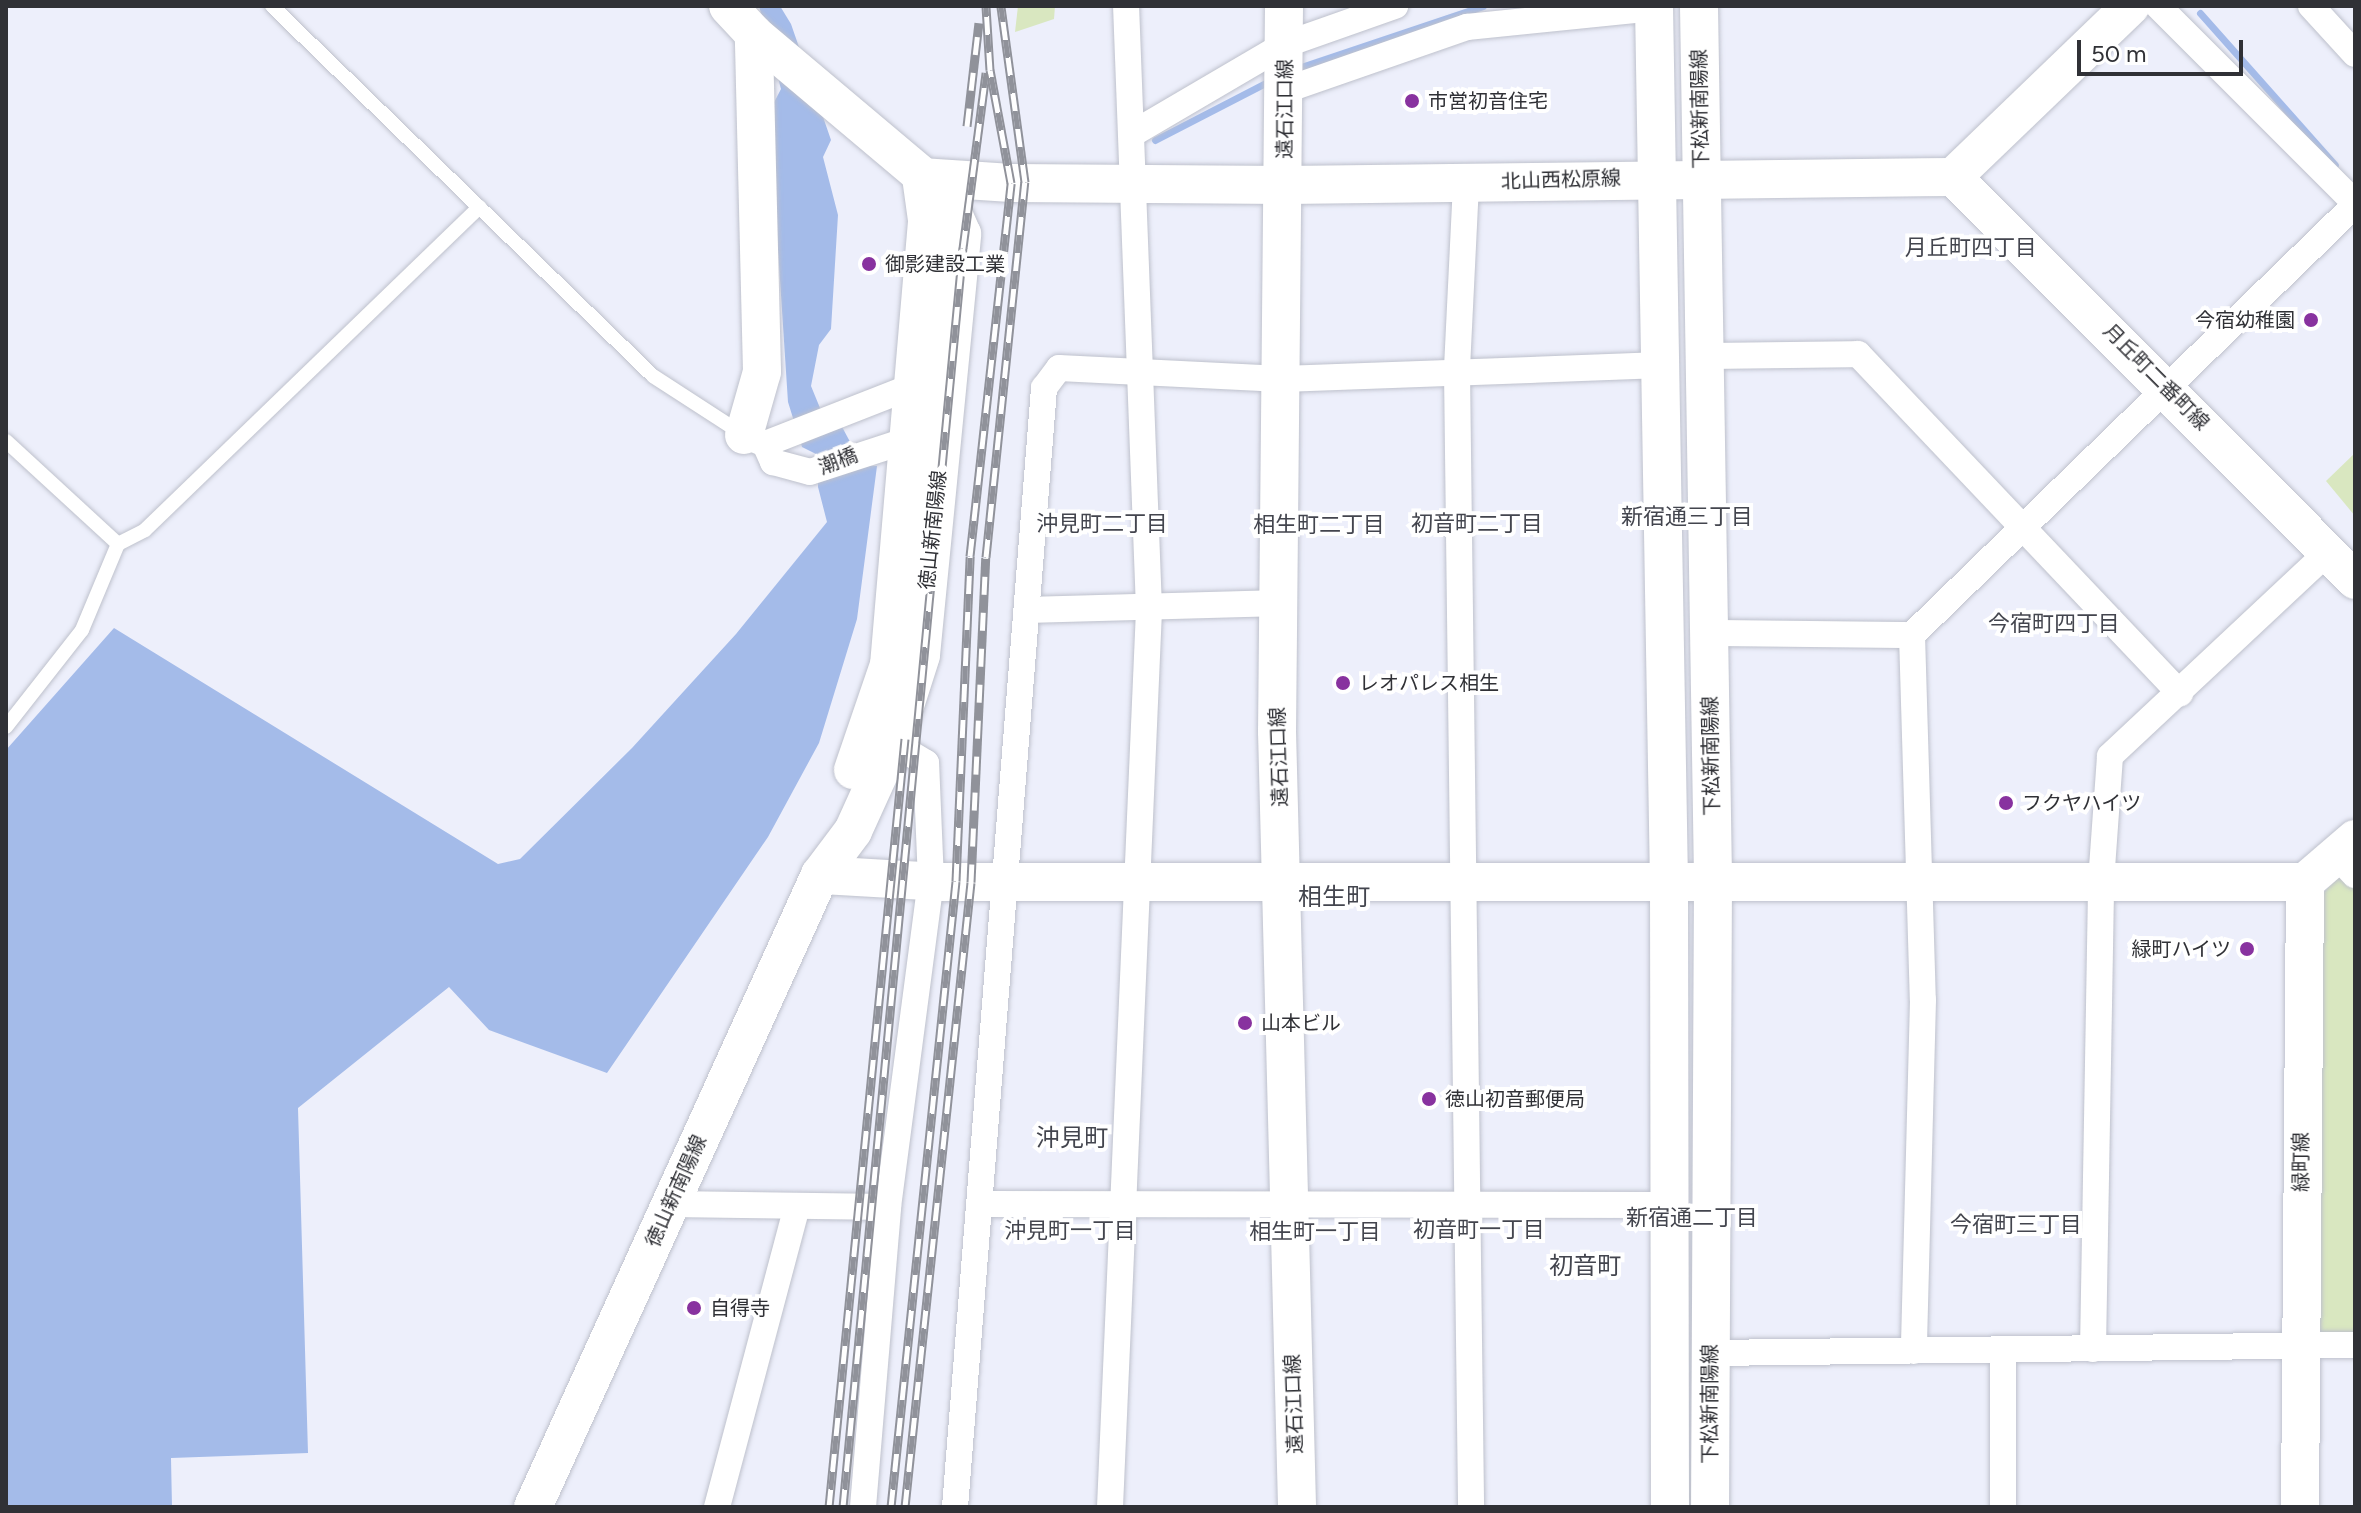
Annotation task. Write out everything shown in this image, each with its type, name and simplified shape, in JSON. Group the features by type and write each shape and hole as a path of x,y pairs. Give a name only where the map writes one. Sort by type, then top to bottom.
{"street":[{"name":"徳山新南陽線","path":"533,1507 820,875 853,831 893,743 921,655 962,234 945,195 759,37 728,6"},
{"path":"1110,1507 1149,609 1137,369 1126,6"},
{"name":"遠石江口線","path":"1284,6 1286,185 1278,603 1287,1205 1297,1507"},
{"path":"1132,134 1284,71 1395,6"},
{"name":"下松新南陽線","path":"1699,6 1701,356 1713,880 1710,1507"},
{"path":"1953,177 2131,6"},
{"path":"1708,633 1912,635 2019,526 2355,204 2158,6"},
{"path":"2311,6 2355,54"},
{"path":"1284,71 1467,27 1654,7"},
{"name":"下松新南陽線","path":"1654,7 1660,177 1669,880 1670,1507"},
{"path":"754,440 762,372 759,37"},
{"name":"徳山新南陽線","path":"820,875 830,819 864,746 889,665 911,439 927,220 921,177"},
{"name":"北山西松原線","path":"921,177 1011,183 1286,185 1466,184 1660,177 1953,177"},
{"name":"月丘町二番町線","path":"1953,177 2167,387 2355,580"},
{"path":"1466,184 1457,371 1467,882 1466,1207 1471,1507"},
{"path":"1701,356 1858,354 2180,693"},
{"path":"955,1507 1030,610 1044,388 1059,368 1137,369 1282,379 1662,365"},
{"name":"潮橋","path":"754,440 792,436 913,386"},
{"name":"潮橋","path":"754,440 773,462 810,472 866,450 911,439"},
{"path":"2093,1349 2101,882 2110,756 2328,552"},
{"path":"1030,610 1278,603"},
{"path":"1912,635 1922,879 1914,1351"},
{"path":"863,1507 888,1207 931,881 926,763 893,743"},
{"path":"820,875 1005,882 1922,879 2305,882 2349,857"},
{"name":"緑町線","path":"2300,1507 2305,882"},
{"path":"670,1204 888,1207"},
{"path":"979,1204 1668,1205"},
{"path":"717,1507 797,1207"},
{"path":"1709,1353 2355,1345"},
{"path":"2003,1349 2003,1507"}],"lane":[{"path":"272,6 653,376 754,440"},
{"path":"6,727 82,630 118,544 145,530 479,207"},
{"path":"6,441 118,544"}],"green space":[{"path":"1018,6 1055,6 1054,19 1015,32"},
{"path":"2355,453 2355,516 2326,481"},
{"path":"2342,874 2355,888 2355,1337 2303,1346 2322,894"}],"water":[{"path":"759,6 780,6 791,24 831,140 823,157 838,215 831,329 819,345 811,386 820,408 841,425 863,466 877,466 857,619 819,743 768,837 607,1073 489,1030 449,987 298,1108 308,1453 171,1458 172,1507 6,1507 6,750 114,628 498,864 520,859 632,748 736,634 827,522 818,487 818,455 802,447 788,402 769,112 781,89"}],"waterway":[{"path":"1295,69 1483,6"},
{"path":"2200,13 2335,165"},
{"path":"1155,140 1273,79"}],"railway":[{"path":"891,1507 956,881 970,556 1011,183 990,70 986,6"},
{"path":"905,1507 971,882 986,557 1025,182 1001,6"},
{"path":"967,126 979,23"},
{"path":"843,1507 963,248 986,73"},
{"path":"829,1507 905,739"}],"place":[{"name":"市営初音住宅","path":"1412,101"},
{"name":"御影建設工業","path":"869,264"},
{"name":"今宿幼稚園","path":"2311,320"},
{"name":"レオパレス相生","path":"1343,683"},
{"name":"フクヤハイツ","path":"2006,803"},
{"name":"緑町ハイツ","path":"2247,949"},
{"name":"山本ビル","path":"1245,1023"},
{"name":"徳山初音郵便局","path":"1429,1099"},
{"name":"自得寺","path":"694,1308"}],"district":[{"name":"月丘町四丁目","path":"1971,248"},
{"name":"新宿通三丁目","path":"1687,517"},
{"name":"沖見町二丁目","path":"1102,524"},
{"name":"初音町二丁目","path":"1477,524"},
{"name":"相生町二丁目","path":"1319,525"},
{"name":"今宿町四丁目","path":"2054,624"},
{"name":"相生町","path":"1334,897"},
{"name":"沖見町","path":"1072,1138"},
{"name":"新宿通二丁目","path":"1692,1218"},
{"name":"今宿町三丁目","path":"2016,1225"},
{"name":"初音町一丁目","path":"1479,1230"},
{"name":"沖見町一丁目","path":"1070,1231"},
{"name":"相生町一丁目","path":"1315,1232"},
{"name":"初音町","path":"1585,1266"}]}
